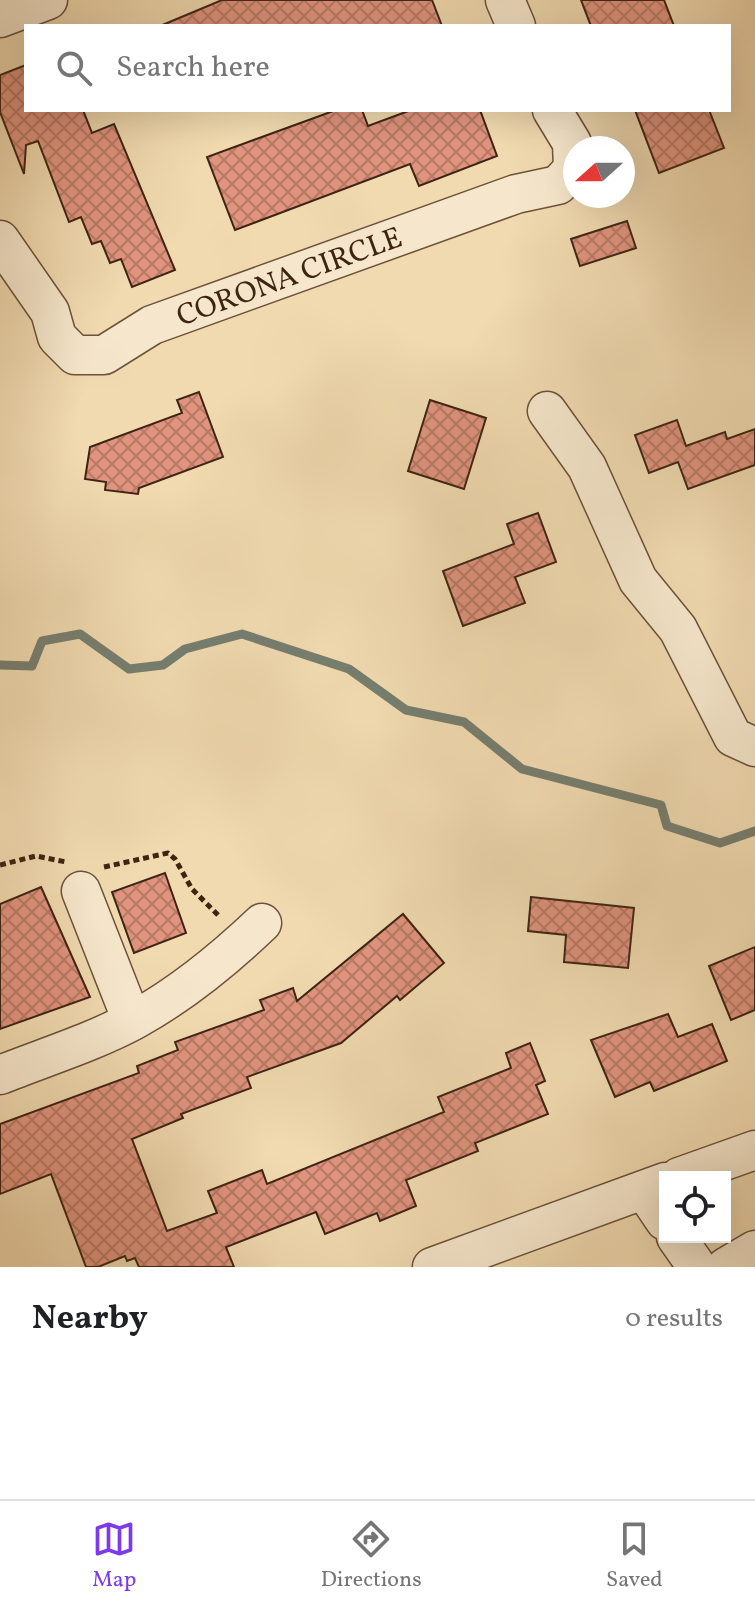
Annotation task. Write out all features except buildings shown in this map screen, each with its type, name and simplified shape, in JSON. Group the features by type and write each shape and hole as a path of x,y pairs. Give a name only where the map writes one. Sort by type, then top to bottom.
{"street":[{"path":"0,18 48,0"},
{"path":"505,0 515,24"},
{"name":"CORONA CIRCLE","path":"0,240 50,312 57,337 75,355 104,355 152,325 516,194 558,185 573,169 572,143 553,112"},
{"path":"547,411 587,467 638,580 678,629 733,737 755,747"},
{"path":"82,873 132,1021"},
{"path":"0,1075 132,1021 186,988 253,931"},
{"path":"696,1171 755,1150"},
{"path":"432,1267 654,1186"},
{"path":"680,1243 697,1267"},
{"path":"726,1267 755,1250"}],"path":[{"path":"0,865 36,856 82,873 168,853 192,889 253,931"}],"waterway":[{"path":"0,665 32,666 42,641 80,634 129,669 163,665 185,649 242,634 349,669 406,710 464,722 522,769 661,805 667,826 720,843 755,831"}]}
